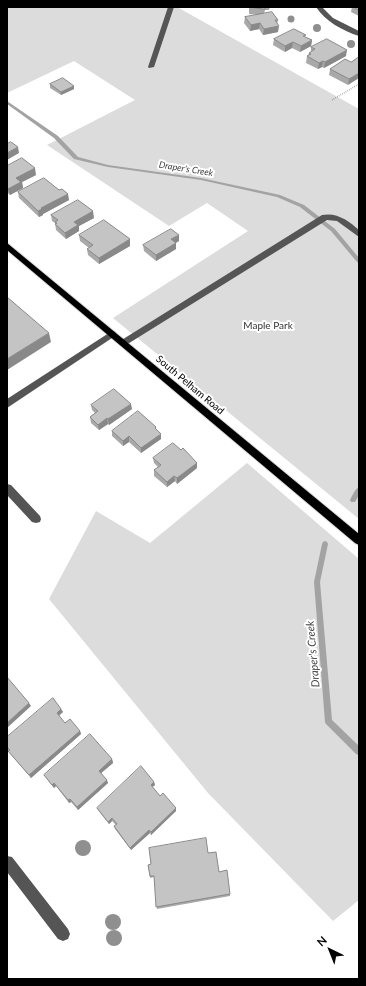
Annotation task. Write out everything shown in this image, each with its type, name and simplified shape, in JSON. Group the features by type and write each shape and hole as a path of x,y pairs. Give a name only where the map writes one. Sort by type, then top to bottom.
{"main road":[{"name":"South Pelham Road","path":"7,246 359,540"}],"street":[{"path":"151,66 170,7"},
{"path":"319,7 326,15 359,34"},
{"path":"123,343 308,226 325,217 333,216 342,219 359,234"},
{"path":"7,404 112,334"},
{"path":"7,488 36,519"},
{"path":"7,862 63,934"}],"path":[{"path":"332,100 359,84"}],"green space":[{"name":"Maple Park","path":"7,7 177,7 359,109 359,519 113,318 248,231 207,203 169,226 47,145 135,100 74,61 7,93"},
{"path":"247,463 359,559 359,900 333,921 208,793 49,599 96,511 150,543"}],"building":[{"path":"250,7 265,7 265,9"},
{"path":"272,12 278,20 275,20 279,26 264,29 260,23 251,25 245,17"},
{"path":"294,29 306,35 303,36 312,40 301,46 293,42 285,46 274,39"},
{"path":"327,39 347,50 325,62 323,61 319,63 307,56 315,49 311,47"},
{"path":"359,57 359,73 349,79 330,69 345,59 351,62"},
{"path":"63,78 74,86 61,92 50,84"},
{"path":"11,142 18,147 7,153 7,144"},
{"path":"22,158 35,168 16,178 21,182 8,189 7,166"},
{"path":"44,178 59,190 62,189 68,194 38,211 18,192"},
{"path":"78,200 93,211 74,222 78,225 65,233 55,224 58,220 51,215"},
{"path":"104,220 130,239 99,258 87,249 93,245 79,235"},
{"path":"171,229 179,235 171,239 176,243 156,255 143,245"},
{"path":"7,297 49,333 7,359"},
{"path":"114,389 131,404 98,425 90,417 98,411 91,405"},
{"path":"138,411 156,427 155,428 161,434 141,448 129,436 123,441 112,431"},
{"path":"173,443 181,450 183,448 197,463 177,478 174,476 167,482 154,470 161,465 153,458"},
{"path":"7,677 29,703 7,723"},
{"path":"53,698 61,709 57,713 65,723 70,719 80,731 29,775 8,751 10,750 7,747 7,737"},
{"path":"90,734 112,759 99,771 107,780 77,807 70,799 68,800 54,783 52,785 44,775"},
{"path":"141,766 154,782 151,785 160,796 163,793 176,808 151,832 149,830 130,848 114,826 117,824 112,818 108,822 97,808"},
{"path":"206,838 208,853 216,852 219,872 227,870 230,894 156,907 154,876 150,876 148,865 151,864 149,848"}],"waterway":[{"name":"Draper's Creek","path":"7,102 56,137 76,158 108,166 201,179 278,196 302,206 333,230 359,261"},
{"name":"Draper's Creek","path":"353,500 359,490"},
{"name":"Draper's Creek","path":"325,544 317,582 329,722 359,751"}]}
